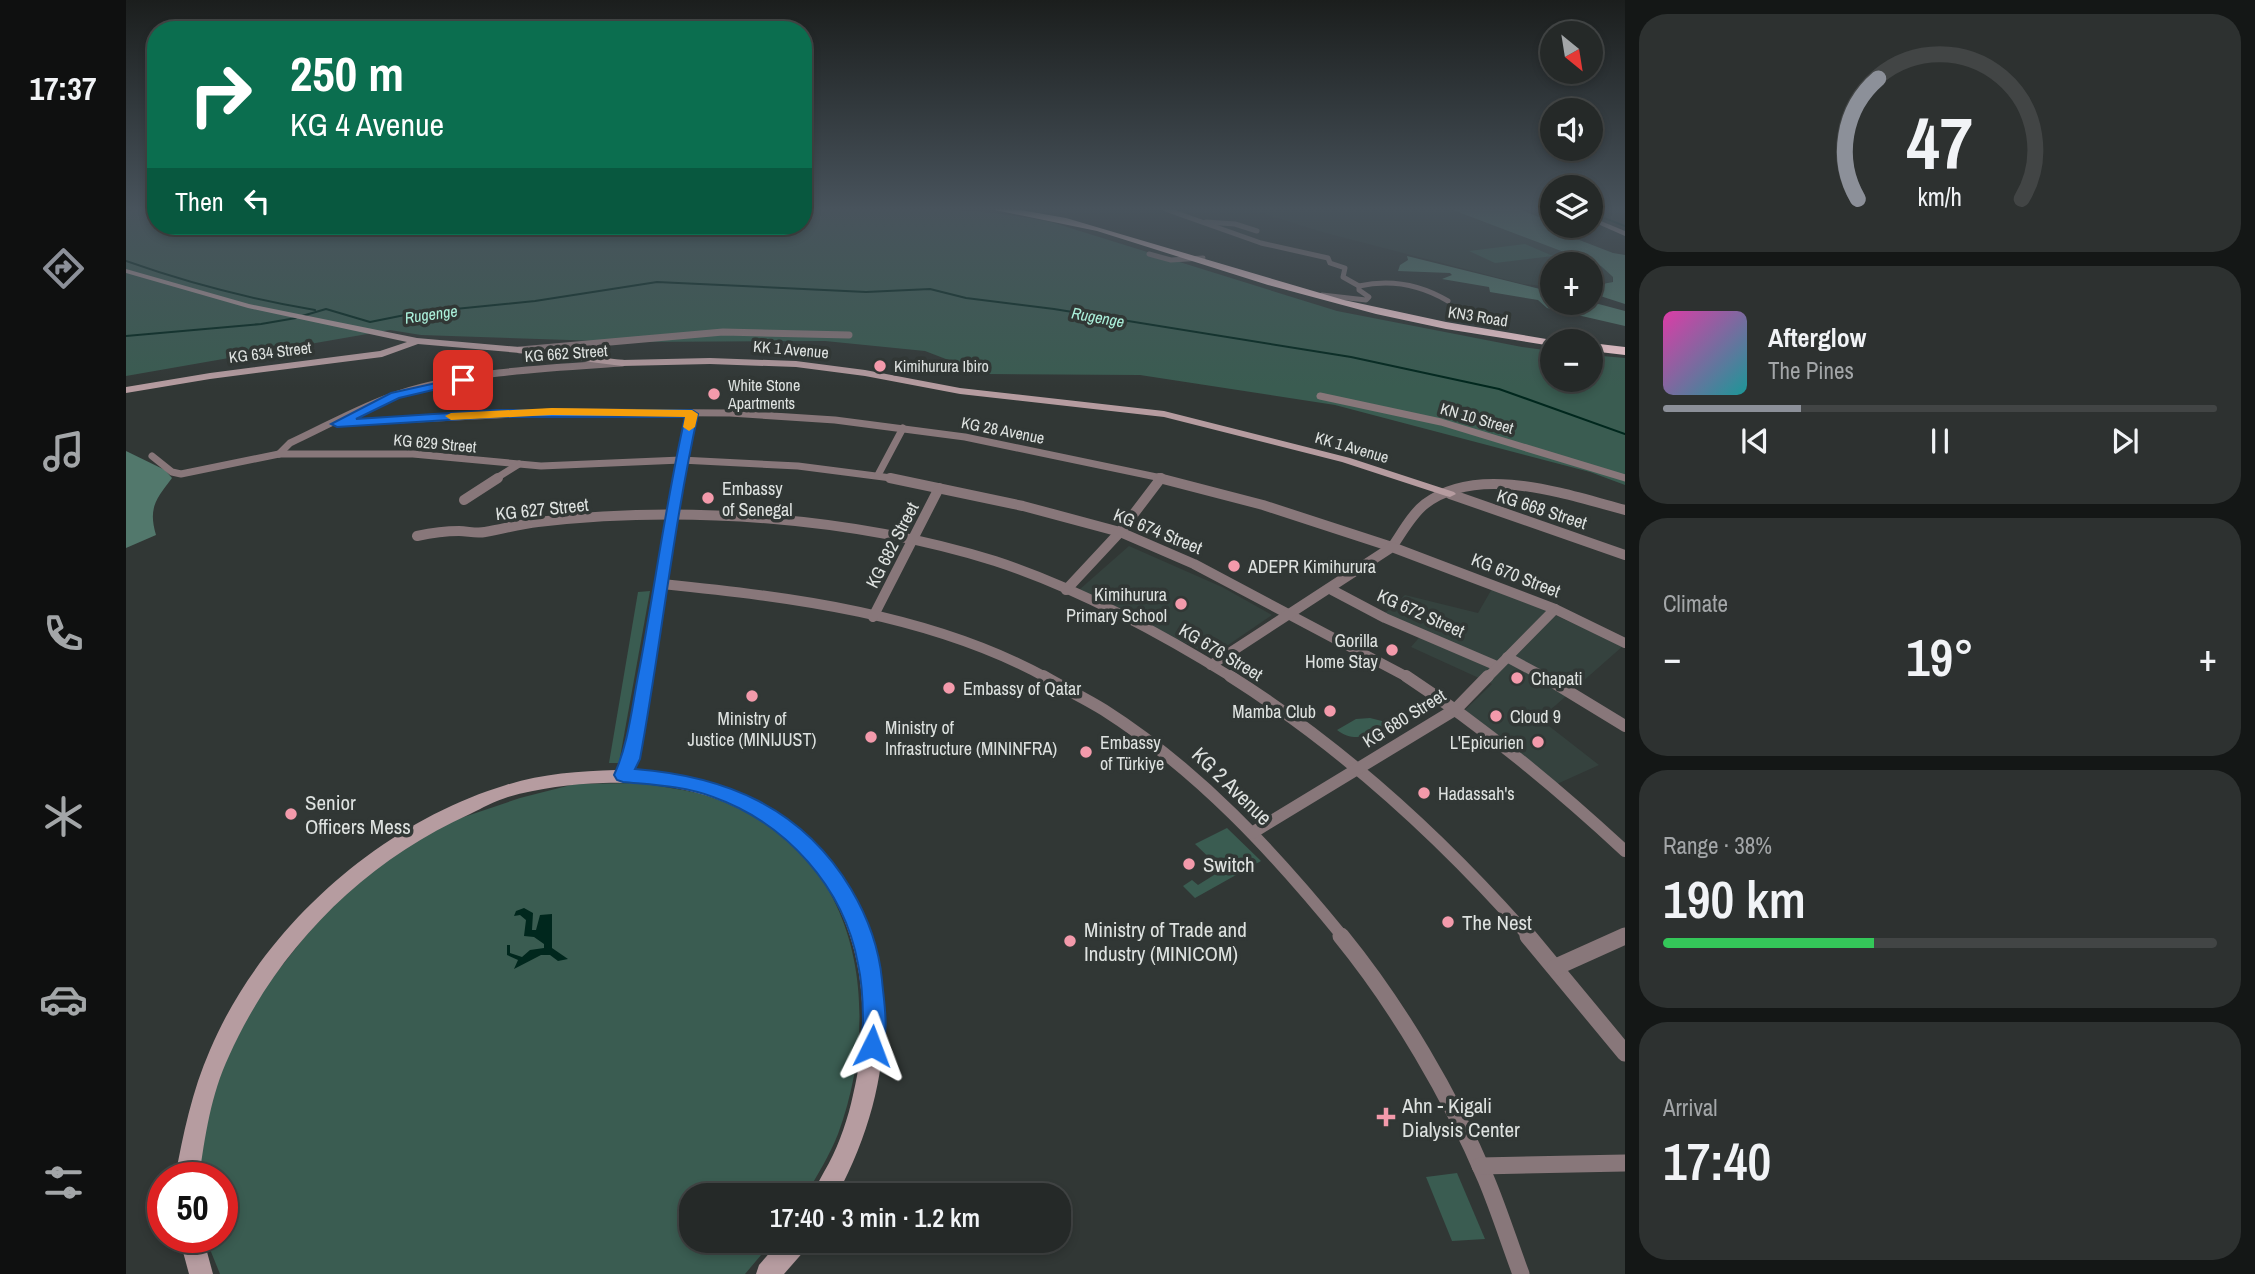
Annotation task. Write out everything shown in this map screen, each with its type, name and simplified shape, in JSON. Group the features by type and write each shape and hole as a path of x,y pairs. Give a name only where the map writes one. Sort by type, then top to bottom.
{"highway":[{"name":"KN3 Road","path":"1224,268 1391,315 1450,328 1540,339"},
{"path":"1225,268 1419,319 1540,338"},
{"path":"1603,346 1625,349"}],"main road":[{"name":"KK 1 Avenue","path":"126,271 248,306 417,341 622,363 710,360 796,364 865,373 960,391 1162,414 1346,460 1450,494"},
{"name":"KG 634 Street","path":"126,390 210,376 382,354 417,341"},
{"path":"189,1162 193,1128 220,1046 263,972 317,910 358,873 402,842 496,794 562,780 623,775 672,779 718,790 760,810 797,836 821,862 854,914 869,964 874,1022 867,1086 845,1155 830,1183"},
{"path":"194,1253 201,1274"},
{"path":"768,1274 786,1253"}],"street":[{"path":"1322,295 1369,299 1354,281 1343,277 1345,268"},
{"path":"1359,286 1401,285 1439,295 1448,301"},
{"path":"520,350 723,332 849,335"},
{"name":"KG 662 Street","path":"278,454 290,443 337,424 395,395 423,387 513,371 622,363"},
{"name":"KN 10 Street","path":"1320,396 1441,422 1625,478"},
{"name":"KG 28 Avenue","path":"337,424 496,413 692,414 788,415 903,428 1021,447 1161,478 1262,505 1392,547"},
{"path":"623,775 631,759 662,584 671,515 692,414"},
{"path":"878,475 903,428"},
{"name":"KG 629 Street","path":"152,456 172,472 181,474 278,454 413,454 559,465 681,460"},
{"name":"KG 674 Street","path":"681,460 798,466 878,475 1023,506 1120,532 1194,564 1390,666 1456,709 1569,799 1625,851"},
{"path":"464,500 519,464"},
{"path":"1066,590 1120,532 1161,478"},
{"path":"1212,665 1290,613 1332,590 1392,547 1428,501 1475,486 1510,482 1625,510"},
{"name":"KG 682 Street","path":"873,617 939,488"},
{"name":"KG 668 Street","path":"1450,494 1625,555"},
{"name":"KG 627 Street","path":"417,536 447,531 477,533 533,523 671,515"},
{"name":"KG 676 Street","path":"671,515 809,525 912,541 975,556 1066,590 1119,614 1212,665 1279,708 1359,767 1461,863 1556,967 1625,1053"},
{"name":"KG 670 Street","path":"1392,547 1555,608 1625,643"},
{"name":"KG 2 Avenue","path":"662,584 735,592 873,617 915,627 987,652 1069,690 1112,715 1191,773 1252,833 1311,897 1386,998 1434,1076 1480,1166 1521,1274"},
{"name":"KG 672 Street","path":"1332,590 1403,626 1497,666"},
{"name":"KG 680 Street","path":"1252,833 1456,709 1555,608"},
{"path":"1507,657 1574,693 1625,726"},
{"path":"1556,967 1625,936"},
{"path":"1480,1166 1625,1163"}],"shaded area":[{"path":"126,268 1200,268 1337,311 1540,349 1540,392 1603,392 1603,356 1625,358 1625,485 1590,472 1335,405 1140,375 985,374 925,351 825,341 630,342 421,335 390,330 126,376"},
{"path":"1399,268 1457,268 1540,289 1540,302 1490,292 1489,287 1442,279 1452,275 1398,271"},
{"path":"1463,268 1540,268 1540,286 1523,284"},
{"path":"1603,268 1613,277 1612,282 1603,284"},
{"path":"1604,268 1625,268 1625,304 1603,297 1603,284 1613,282 1613,277"},
{"path":"1603,305 1625,311 1625,326 1577,315 1603,315"},
{"path":"126,451 165,470 172,478 153,511 156,535 126,548"},
{"name":"Kimihurura Primary School","path":"1129,546 1222,587 1272,615 1212,656 1079,590"},
{"path":"1493,587 1623,646 1540,719 1599,765 1557,784 1465,710 1492,684 1411,647 1424,632 1385,613 1405,595 1478,613"},
{"path":"650,591 619,763 609,763 638,592"},
{"path":"1370,718 1394,724 1373,734 1358,737 1351,737 1337,730 1356,719"},
{"path":"638,783 685,790 731,804 775,829 809,862 834,901 850,944 858,991 859,1039 852,1087 838,1134 827,1157 813,1183 679,1183 679,1253 763,1253 745,1274 220,1274 211,1253 238,1253 238,1162 199,1161 216,1080 253,1002 323,914 384,858 452,821 520,798 575,784"},
{"path":"1227,828 1261,861 1195,898 1183,886 1192,880 1198,885 1222,870 1195,844"},
{"path":"524,908 533,913 532,930 536,930 540,915 552,914 552,948 568,959 558,961 550,955 541,955 514,969 518,960 507,955 507,945 510,945 510,953 522,957 530,950 544,948 544,944 534,937 524,936 526,920 520,915 514,916 516,911"},
{"path":"1457,1173 1485,1239 1452,1241 1426,1177"}],"waterway":[{"path":"149,268 219,290 315,310"},
{"name":"Rugenge","path":"302,316 326,309 370,322 415,313 535,301 657,282 866,292 930,289 966,298 1054,309 1351,357 1499,389 1625,434"},
{"name":"Rugenge","path":"126,336 261,324 296,318"}],"slow traffic":[{"path":"451,416 552,412 692,414 689,427"}],"place":[{"name":"Kimihurura Ibiro","path":"880,366"},
{"name":"White Stone Apartments","path":"714,394"},
{"name":"Embassy of Senegal","path":"708,498"},
{"name":"ADEPR Kimihurura","path":"1234,566"},
{"name":"Kimihurura Primary School","path":"1181,604"},
{"name":"Gorilla Home Stay","path":"1392,650"},
{"name":"Chapati","path":"1517,678"},
{"name":"Embassy of Qatar","path":"949,688"},
{"name":"Ministry of Justice (MINIJUST)","path":"752,696"},
{"name":"Mamba Club","path":"1330,711"},
{"name":"Cloud 9","path":"1496,716"},
{"name":"Ministry of Infrastructure (MININFRA)","path":"871,737"},
{"name":"L'Epicurien","path":"1538,742"},
{"name":"Embassy of Türkiye","path":"1086,752"},
{"name":"Hadassah's","path":"1424,793"},
{"name":"Senior Officers Mess","path":"291,814"},
{"name":"Switch","path":"1189,864"},
{"name":"The Nest","path":"1448,922"},
{"name":"Ministry of Trade and Industry (MINICOM)","path":"1070,941"},
{"name":"Ahn - Kigali Dialysis Center","path":"1386,1117"}],"route":[{"path":"463,380 395,395 337,424 496,413 692,414 675,490 654,636 636,733 631,759 623,775 672,779 718,790 760,810 797,836 829,871 854,914 869,964 874,1022 872,1046"}]}
